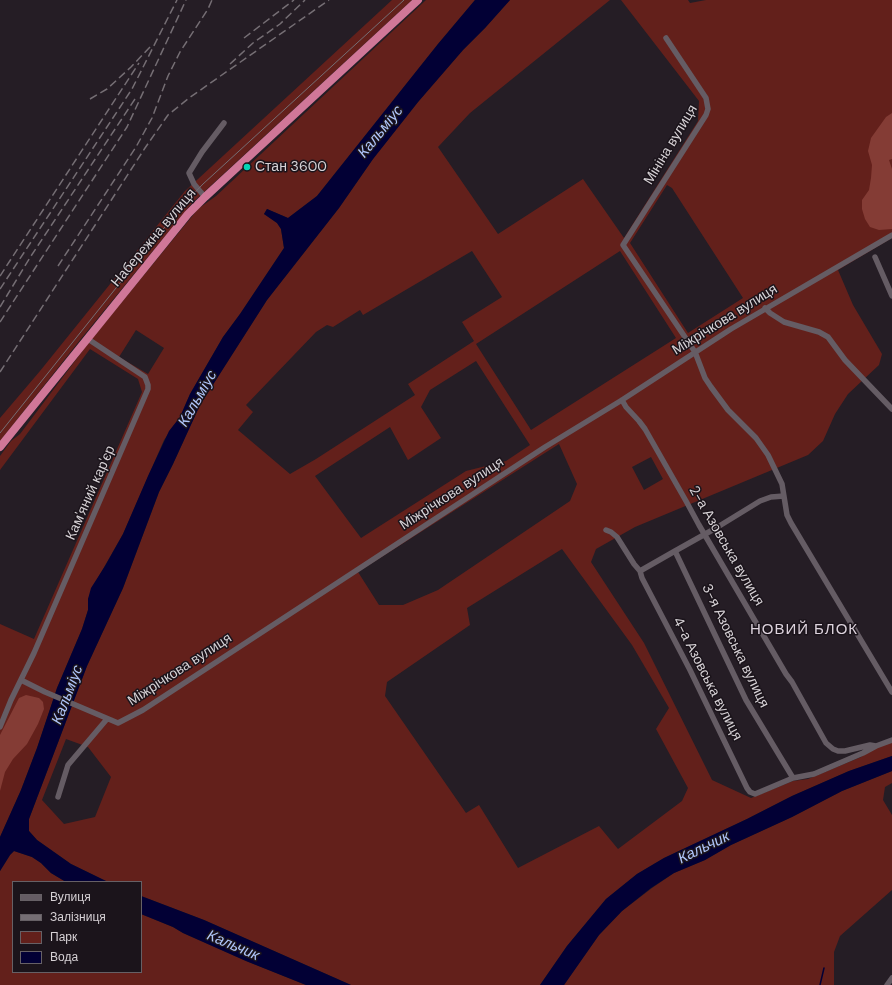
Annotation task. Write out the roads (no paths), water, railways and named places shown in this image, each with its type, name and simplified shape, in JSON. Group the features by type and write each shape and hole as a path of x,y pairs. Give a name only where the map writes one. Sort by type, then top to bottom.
{"highway":[{"name":"Набережна вулиця","path":"0,447 170,236 204,197 418,0"}],"street":[{"name":"Мініна вулиця","path":"666,38 706,98 708,109 706,115 623,245 695,352"},
{"path":"204,197 194,184 189,173 202,152 224,123"},
{"name":"Міжрічкова вулиця","path":"108,719 118,723 143,710 545,447 622,400 731,328 892,235"},
{"path":"875,257 892,296"},
{"path":"765,308 784,322 819,332 828,337 850,364 892,409"},
{"name":"Кам'яний кар'єр","path":"0,727 148,389 147,381 142,375 88,339"},
{"path":"695,352 705,378 720,400 756,438 764,450 782,484 787,515 791,523 892,692"},
{"name":"2-а Азовська вулиця","path":"622,400 645,429 704,534 792,682 828,746 841,751 870,745 876,746"},
{"path":"640,571 766,498 784,496"},
{"name":"4-а Азовська вулиця","path":"606,530 611,532 617,538 640,571 642,578 690,670 750,792 756,794 793,778"},
{"name":"3-я Азовська вулиця","path":"675,551 746,700 793,778"},
{"path":"21,680 108,719 68,765 58,797"},
{"path":"793,778 814,774 892,740"},
{"path":"887,985 892,978"}],"water":[{"name":"Кальміус","path":"475,0 510,0 463,50 418,102 373,159 339,208 267,300 200,405 159,492 123,588 87,666 29,819 29,831 37,840 71,864 106,881 64,881 51,873 41,863 32,857 14,851 0,871 0,837 21,790 57,688 82,629 88,610 88,599 91,588 123,534 169,431 180,417 190,394 223,337 284,248 281,229 277,223 264,214 267,209 288,218 317,196"},
{"name":"Кальчик","path":"892,756 892,771 842,791 792,817 731,845 705,860 674,873 651,888 622,911 599,935 564,985 540,985 567,946 606,899 637,874 664,858 792,796 849,771"},
{"name":"Кальчик","path":"142,896 204,920 351,985 306,985 246,961 183,933 173,927 142,914"}],"waterway":[{"path":"820,985 824,968"}],"tram line":[{"path":"0,433 180,208 203,184 404,0"}],"railway":[{"path":"0,289 132,89 177,0"},
{"path":"0,322 127,127 186,0"},
{"path":"58,266 136,147 152,118 168,76 180,52 208,9 212,0"},
{"path":"244,38 294,0"},
{"path":"230,64 253,43 280,24 305,0"},
{"path":"0,372 168,115 189,98 329,0"},
{"path":"90,99 107,89 150,47"},
{"path":"0,276 139,63"},
{"path":"0,307 31,256 135,99"}],"place":[{"name":"Стан 3600","path":"247,167"}],"district":[{"name":"НОВИЙ БЛОК","path":"804,630"}]}
